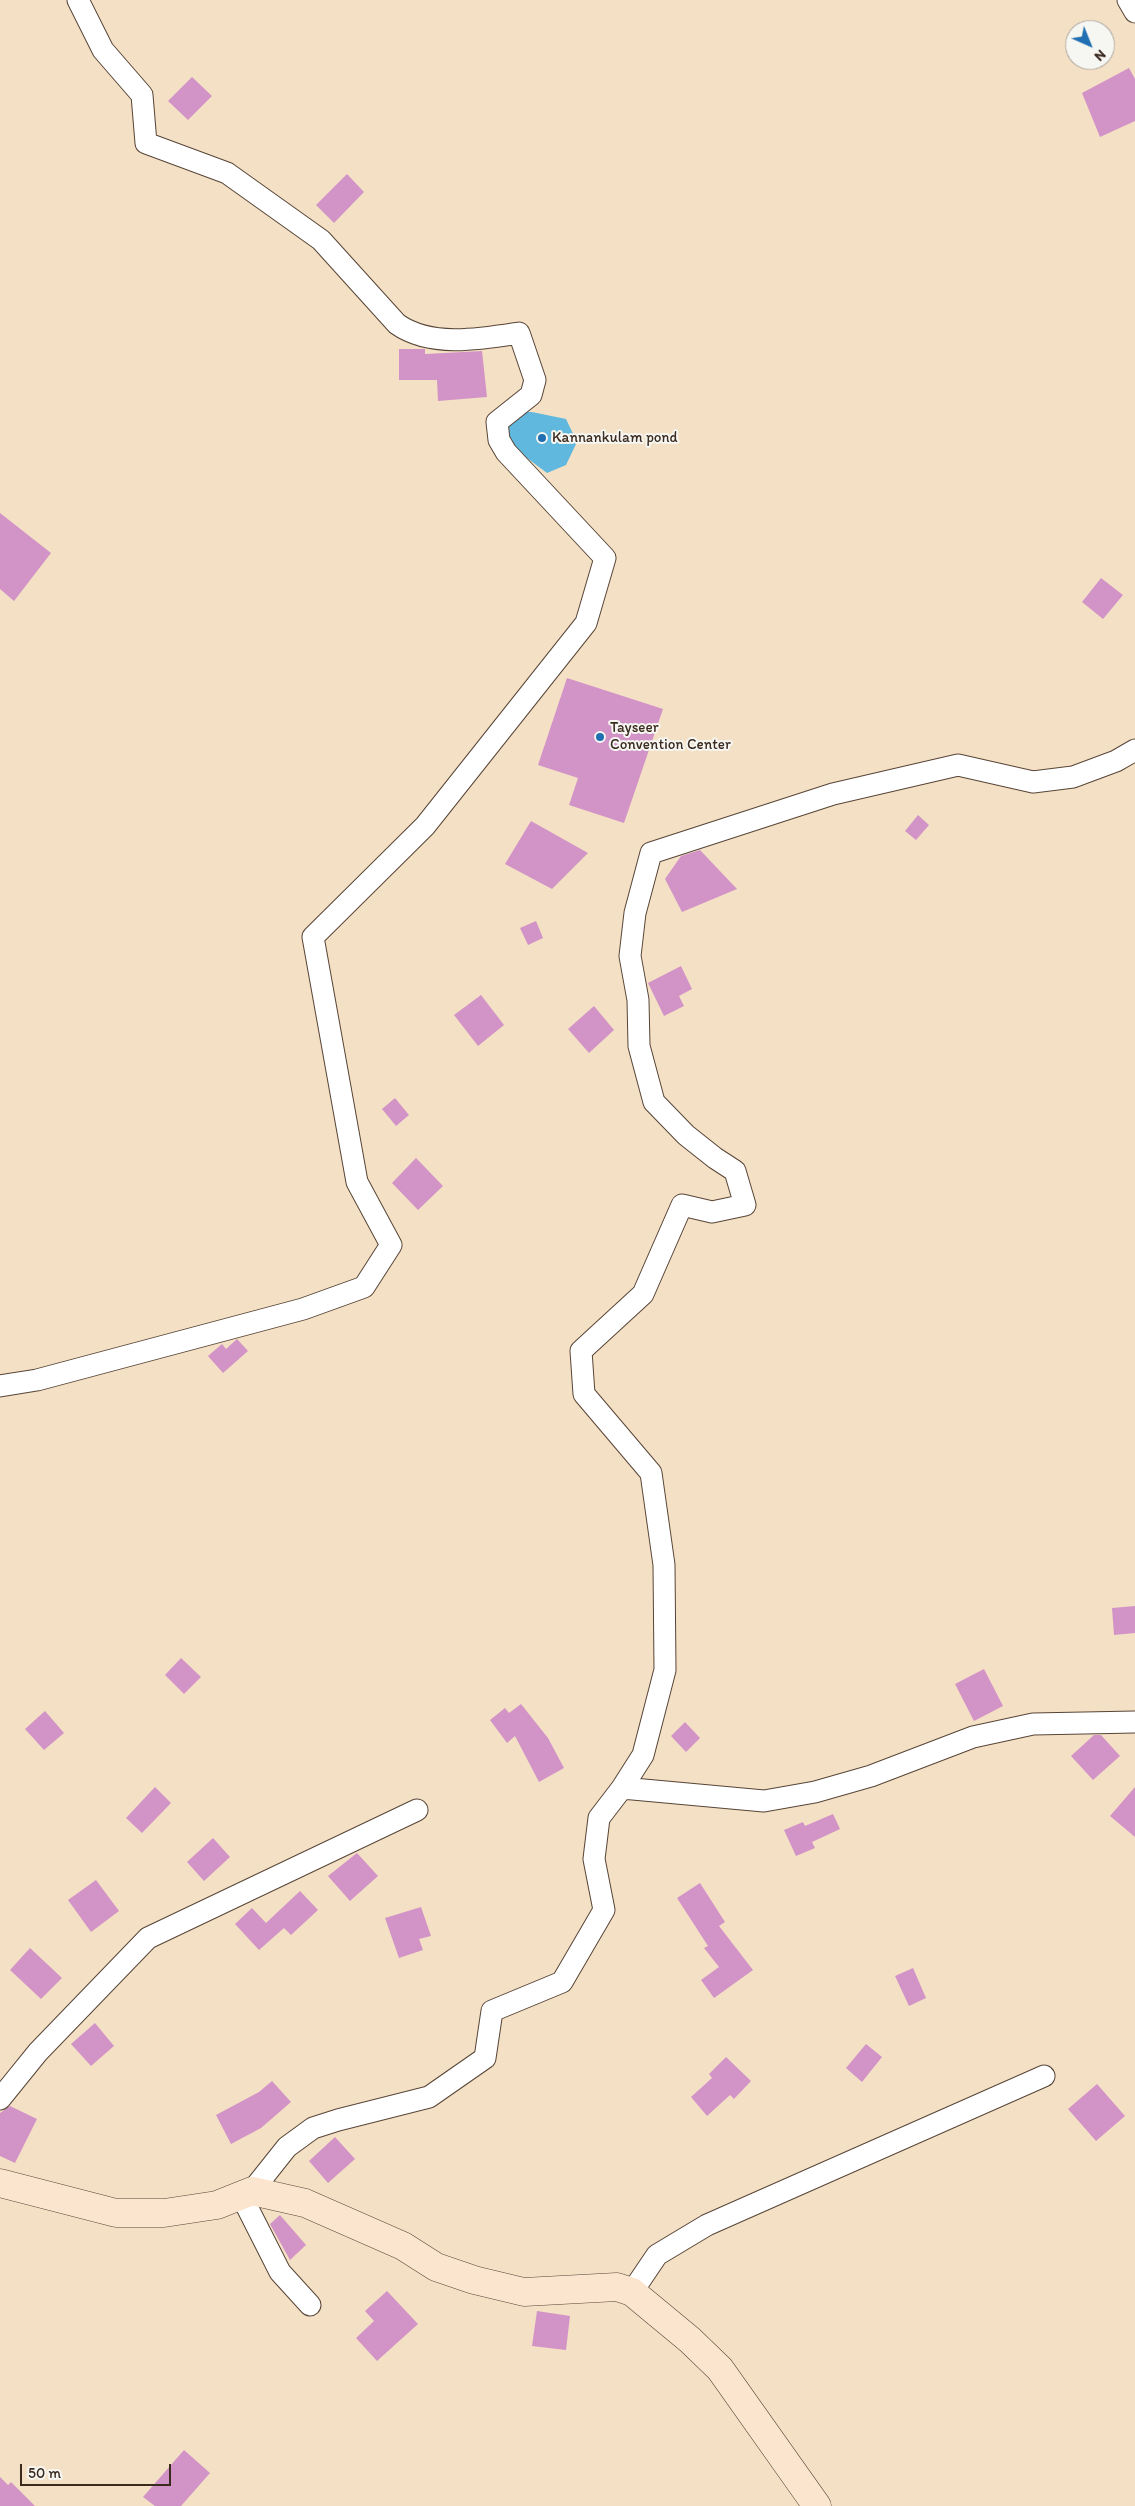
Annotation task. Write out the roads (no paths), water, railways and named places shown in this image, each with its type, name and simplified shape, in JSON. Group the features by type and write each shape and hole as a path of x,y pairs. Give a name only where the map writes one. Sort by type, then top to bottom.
{"main road":[{"path":"0,2183 116,2213 164,2213 217,2205 247,2193 305,2203 403,2246 436,2266 474,2280 524,2292 617,2287 632,2292 720,2369 817,2506"}],"street":[{"path":"0,1386 38,1380 285,1314 364,1287 391,1245 358,1182 313,937 425,826 586,623 605,558 506,452 499,440 497,422 531,395 535,380 519,333 486,339 428,338 409,333 397,324 321,240 227,173 146,143 142,95 103,50 78,0"},
{"path":"1128,0 1135,12"},
{"path":"310,2305 280,2272 247,2193 287,2147 313,2128 429,2097 485,2058 492,2011 562,1982 604,1910 594,1859 599,1818 622,1788 643,1755 665,1670 664,1565 651,1473 584,1394 581,1351 643,1294 682,1205 712,1212 746,1205 735,1171 686,1135 654,1102 639,1046 638,1000 630,956 635,913 651,852 833,794 958,765 1034,782 1074,777 1135,750"},
{"path":"622,1788 764,1801 814,1792 871,1776 973,1737 1033,1724 1135,1722"},
{"path":"0,2099 38,2052 148,1938 417,1810"},
{"path":"632,2292 657,2255 707,2225 1044,2076"}],"water":[{"path":"516,412 532,412 566,419 577,442 566,465 547,473 507,443 505,420"}],"place":[{"name":"Kannankulam pond","path":"542,438"},
{"name":"Tayseer Convention Center","path":"600,737"}]}
